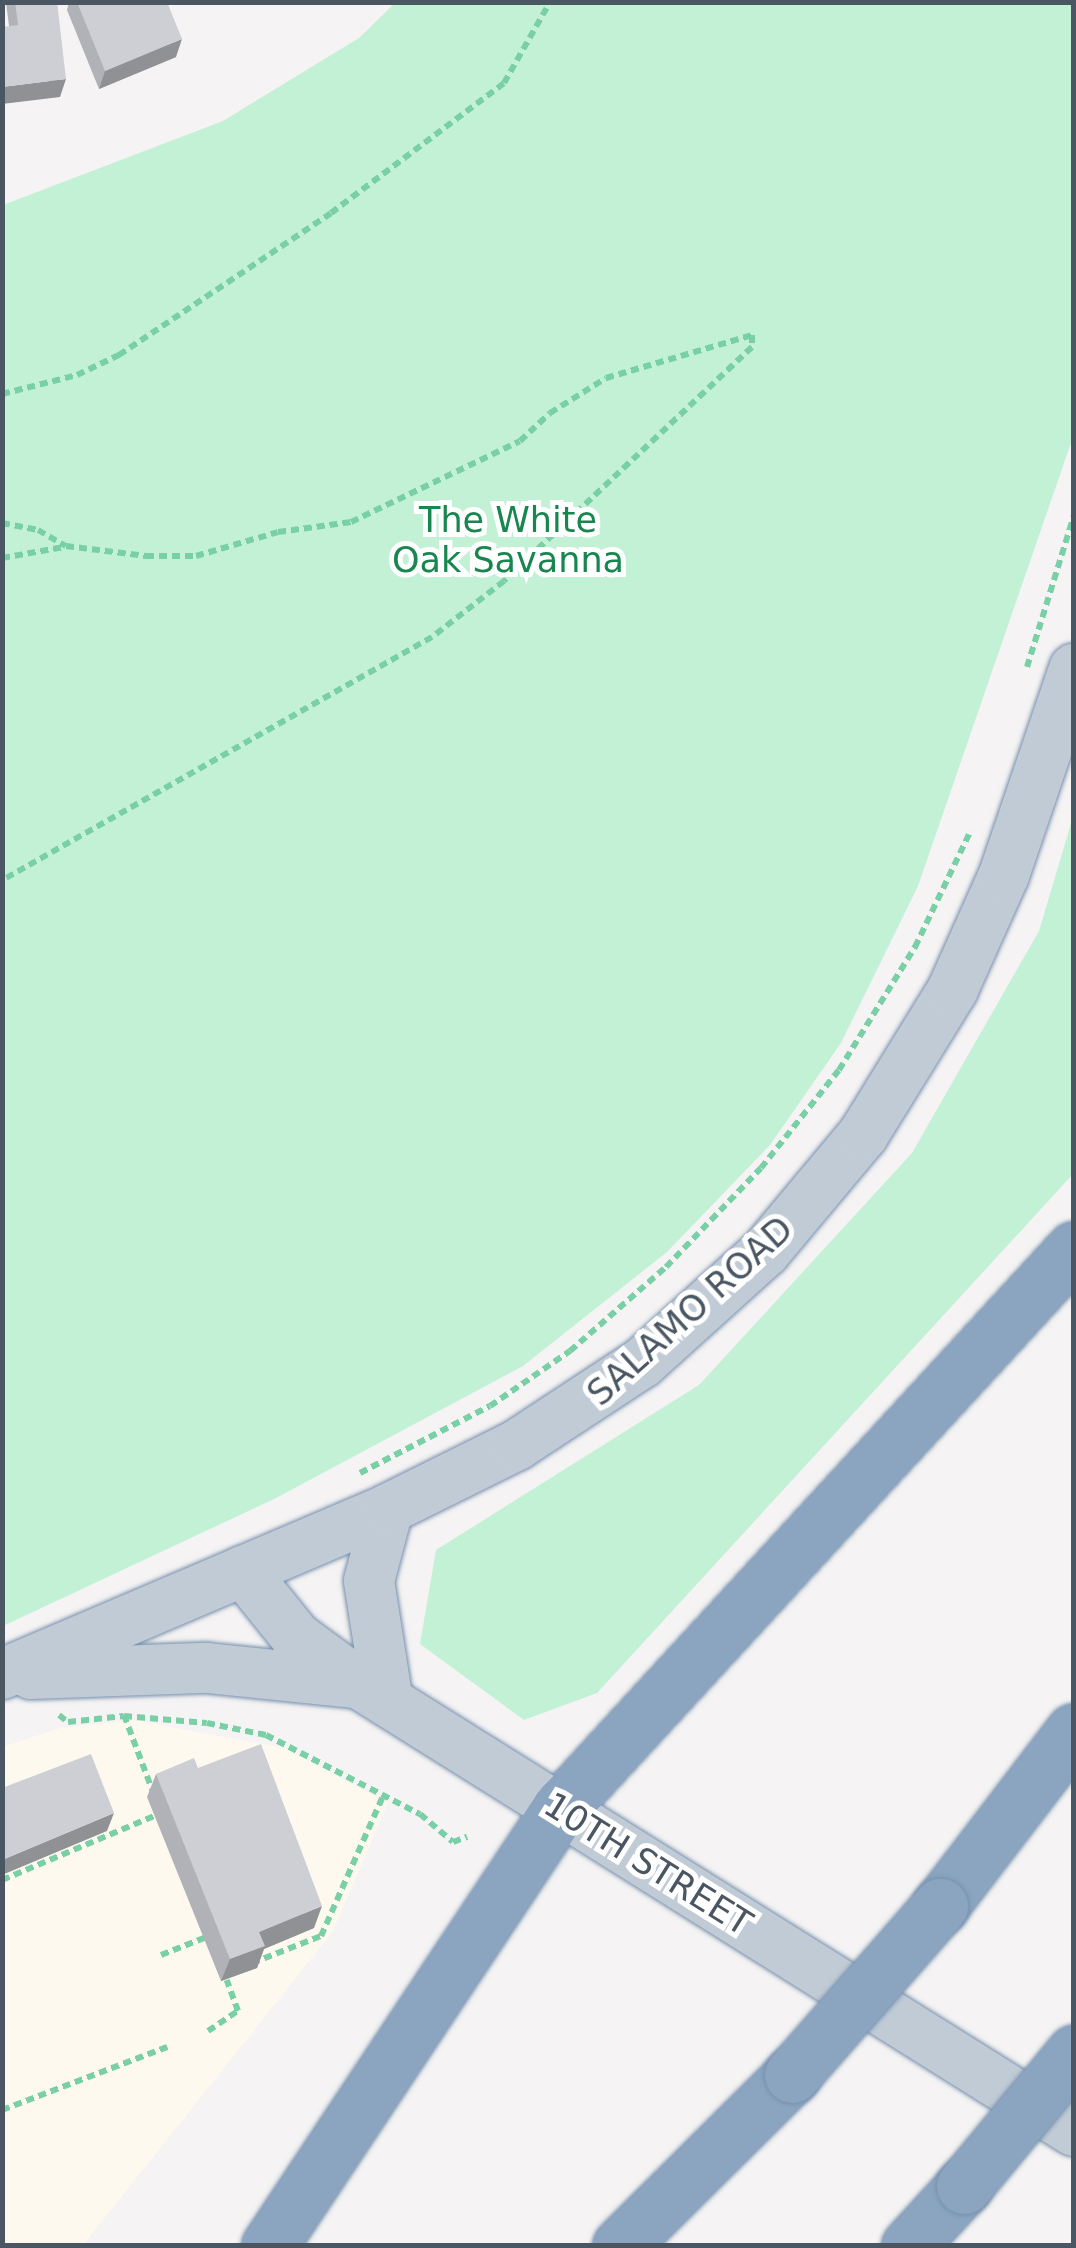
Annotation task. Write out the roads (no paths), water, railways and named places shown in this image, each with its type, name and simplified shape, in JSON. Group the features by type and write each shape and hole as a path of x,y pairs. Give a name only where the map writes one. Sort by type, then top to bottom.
{"highway":[{"path":"269,2246 560,1808 833,1518 1074,1249"},
{"path":"620,2246 792,2075 940,1906 1074,1731"},
{"path":"910,2246 1074,2053"}],"main road":[{"name":"SALAMO ROAD","path":"2,1675 243,1572 372,1493 517,1446 642,1362 765,1252 838,1168 919,1050 980,931 1074,669"},
{"path":"2,1675 207,1668 374,1693 369,1581 372,1493"},
{"name":"10TH STREET","path":"243,1572 296,1636 374,1693 1074,2131"}],"park label":[{"name":"The White Oak Savanna","path":"508,540"}]}
